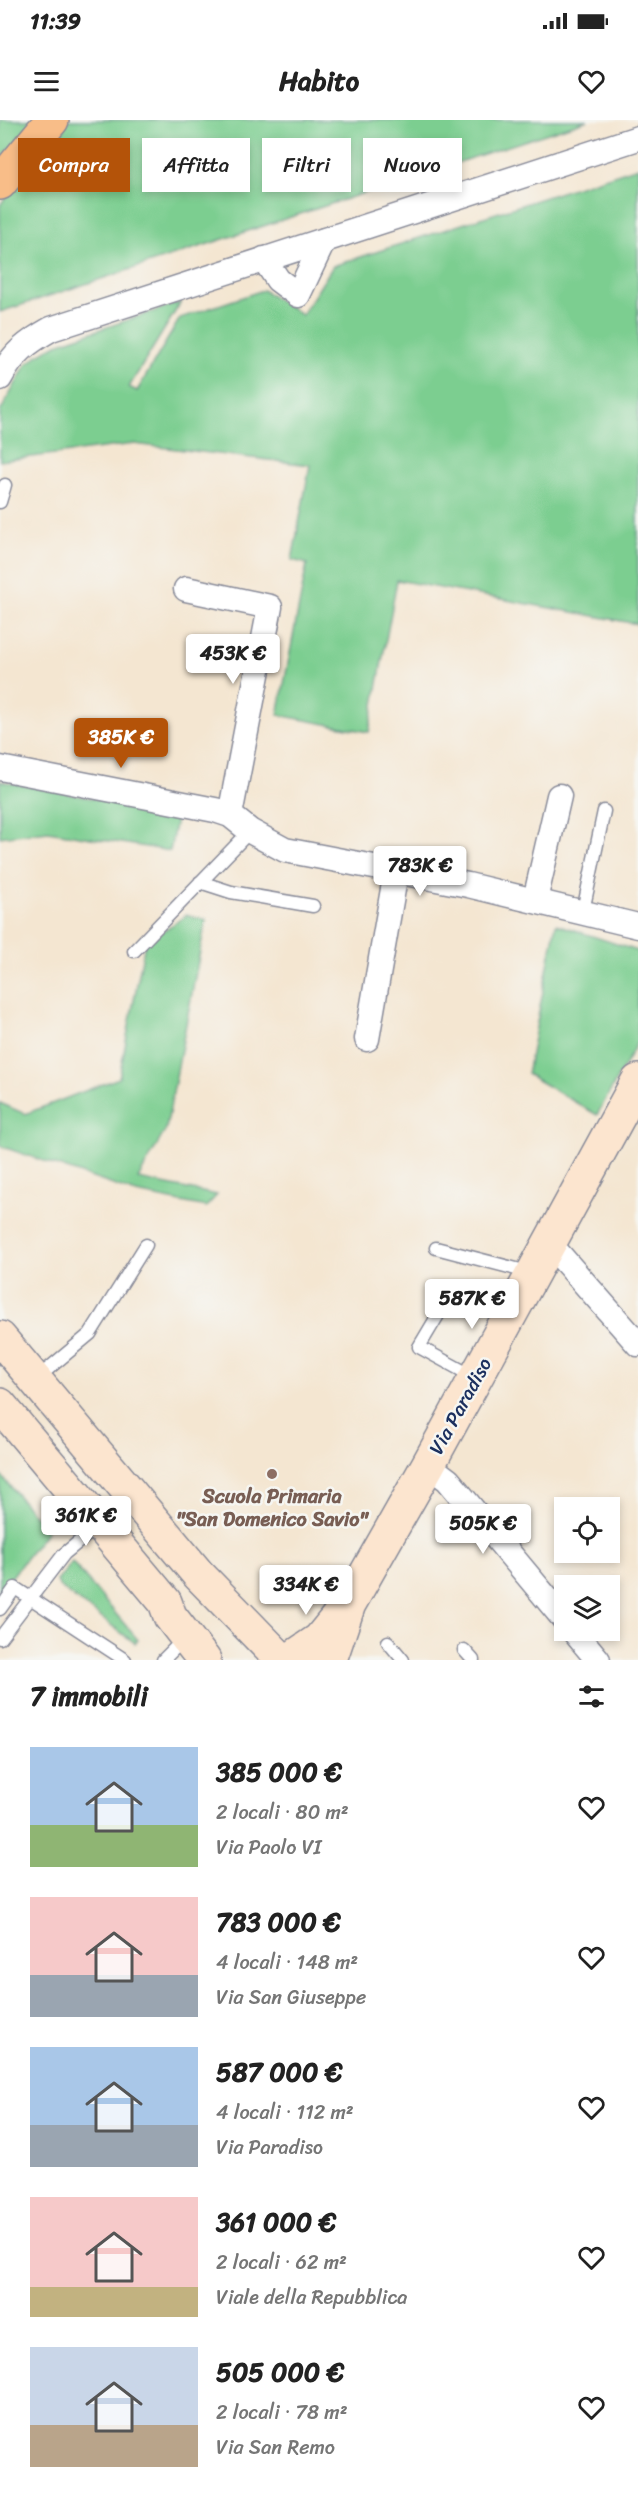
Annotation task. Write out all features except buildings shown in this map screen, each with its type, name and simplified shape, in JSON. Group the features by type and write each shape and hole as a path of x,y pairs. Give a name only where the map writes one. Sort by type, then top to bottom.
{"highway":[{"path":"0,183 52,120"}],"street":[{"path":"0,378 7,365 26,343 51,329 638,138"},
{"path":"264,259 278,280 298,295 324,240"},
{"path":"186,589 270,607 230,815"},
{"path":"0,768 174,801 230,815 250,831 285,850 535,900 638,926"},
{"path":"535,900 559,795"},
{"path":"367,1039 396,872"},
{"name":"Via Paradiso","path":"280,1658 319,1640 349,1604 428,1465 638,1081"},
{"path":"549,1243 638,1344"},
{"path":"0,1338 198,1574 280,1658"},
{"path":"0,1405 165,1602 184,1653"},
{"path":"428,1465 448,1480 554,1607"},
{"name":"Via Paradiso","path":"330,1660 349,1604"},
{"path":"582,1641 598,1660"}],"lane":[{"path":"0,502 5,486"},
{"path":"583,911 604,811"},
{"path":"134,951 250,831"},
{"path":"200,882 231,892 313,906"},
{"path":"35,1380 90,1334 146,1245"},
{"path":"436,1248 533,1274"},
{"path":"450,1295 419,1347 475,1378"},
{"path":"0,1638 64,1554 100,1524"},
{"path":"0,1609 15,1588 125,1660"},
{"path":"388,1642 403,1660"},
{"path":"464,1650 473,1660"}],"green space":[{"path":"0,120 34,120 18,138 0,160"},
{"path":"67,120 588,120 462,161 462,138 363,138 363,192 368,192 0,312 0,205 18,181 18,192 130,192 130,138 52,138"},
{"path":"638,167 638,624 397,580 369,732 278,715 307,564 292,560 310,465 134,444 0,461 0,412 26,365 57,344 181,302 129,387 137,391 180,318 263,290 302,315 333,266"},
{"path":"0,781 177,814 170,851 48,831 0,837"},
{"path":"187,915 206,920 166,1129 138,1179 217,1195 206,1207 136,1193 0,1146 0,1103 25,1114 119,1078 145,943"},
{"path":"556,924 638,951 638,1041 597,1115 527,1074"},
{"path":"0,1474 47,1531 0,1592"},
{"path":"72,1562 138,1640 135,1643 60,1587 57,1581"}],"place":[{"name":"Scuola Primaria \"San Domenico Savio\"","path":"272,1474"}]}
